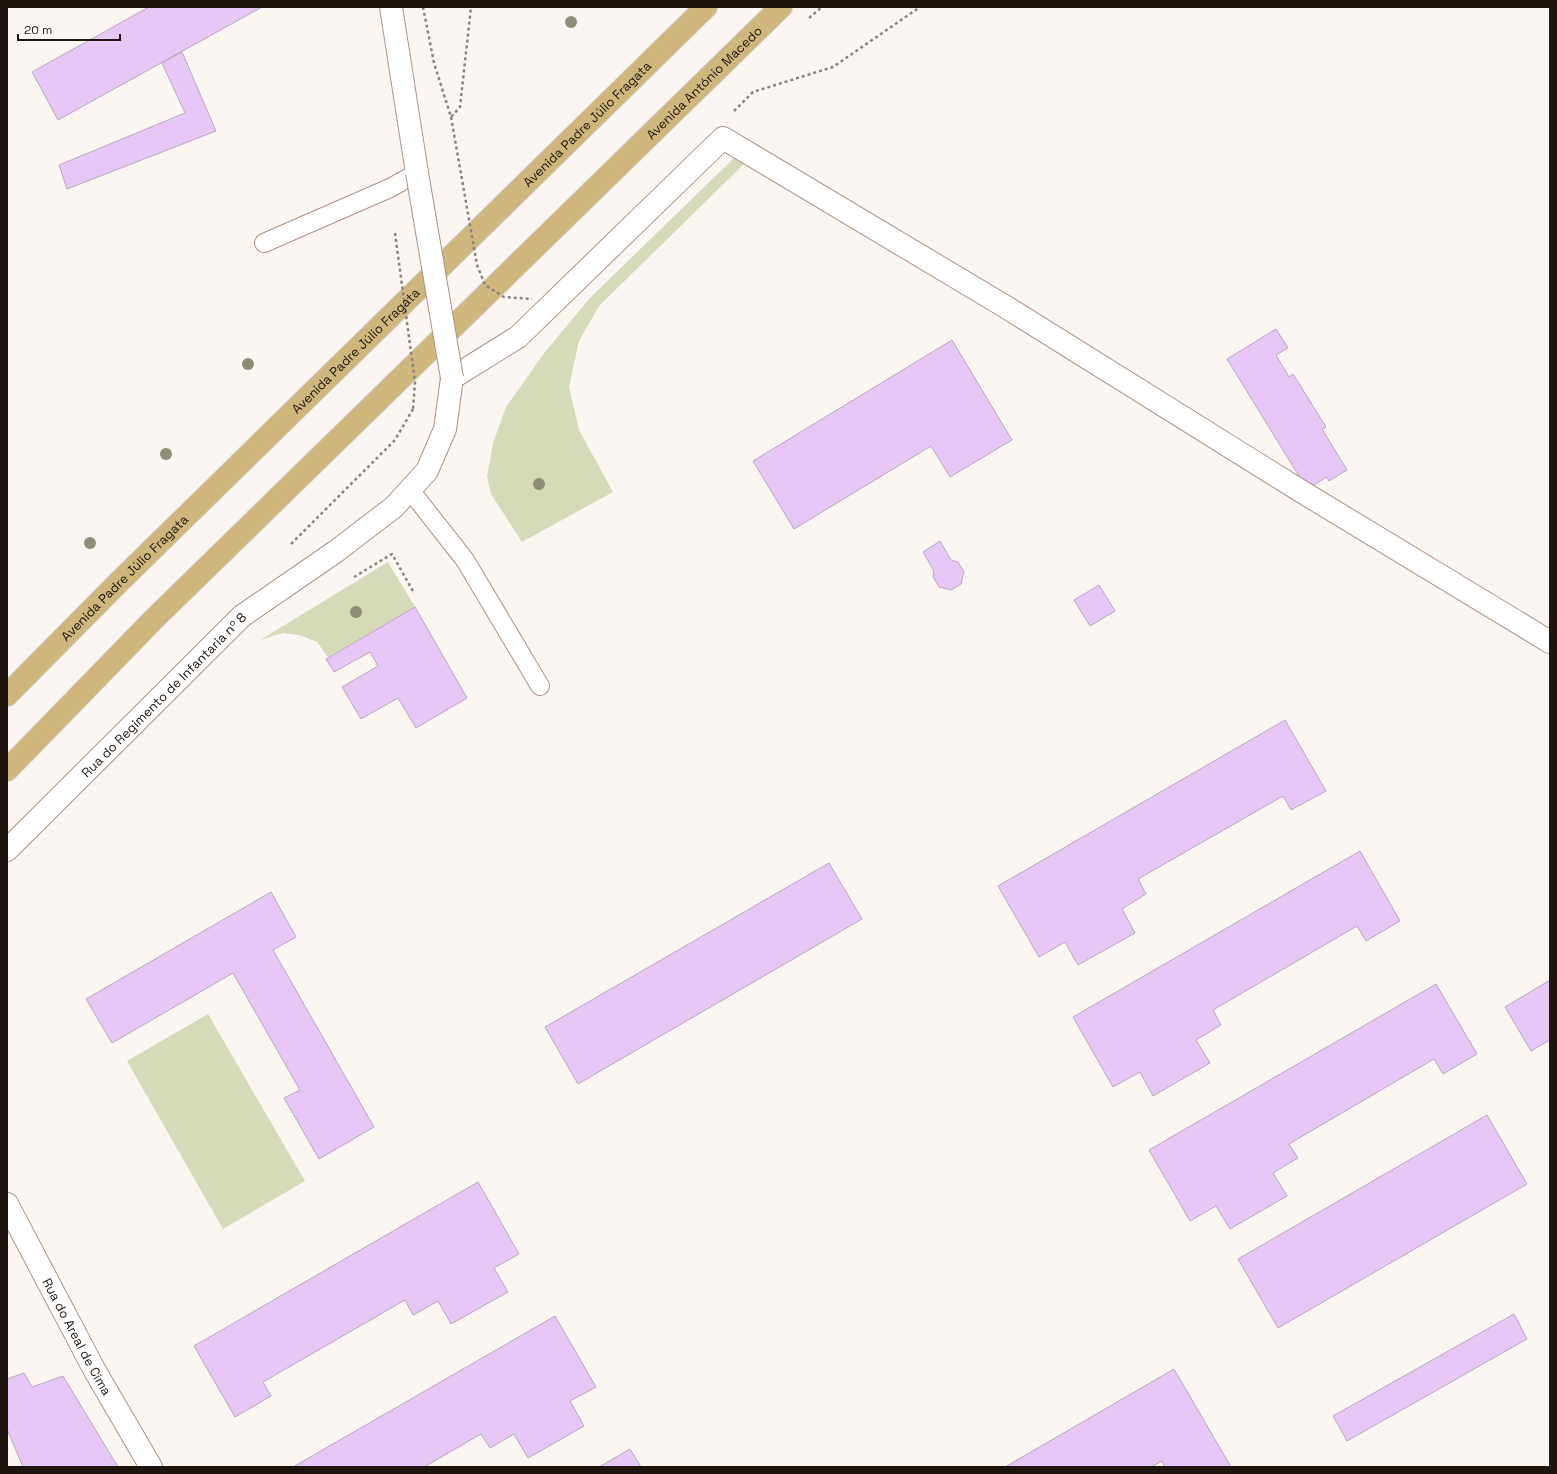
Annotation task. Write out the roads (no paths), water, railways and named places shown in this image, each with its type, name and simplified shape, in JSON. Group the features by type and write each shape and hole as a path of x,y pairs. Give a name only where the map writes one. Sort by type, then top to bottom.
{"highway":[{"name":"Avenida Padre Júlio Fragata","path":"7,695 125,576 706,7"},
{"name":"Avenida António Macedo","path":"7,770 154,620 781,7"}],"street":[{"name":"Rua do Regimento de Infantaria nº 8","path":"7,850 242,616 340,548 394,507 427,470 445,429 452,378 417,173 391,7"},
{"path":"452,378 518,337 723,138 1006,307 1304,494 1550,642"},
{"name":"Rua do Areal de Cima","path":"7,1204 95,1371 151,1467"}],"lane":[{"path":"264,243 390,188 417,173"},
{"path":"410,490 465,560 540,686"}]}
